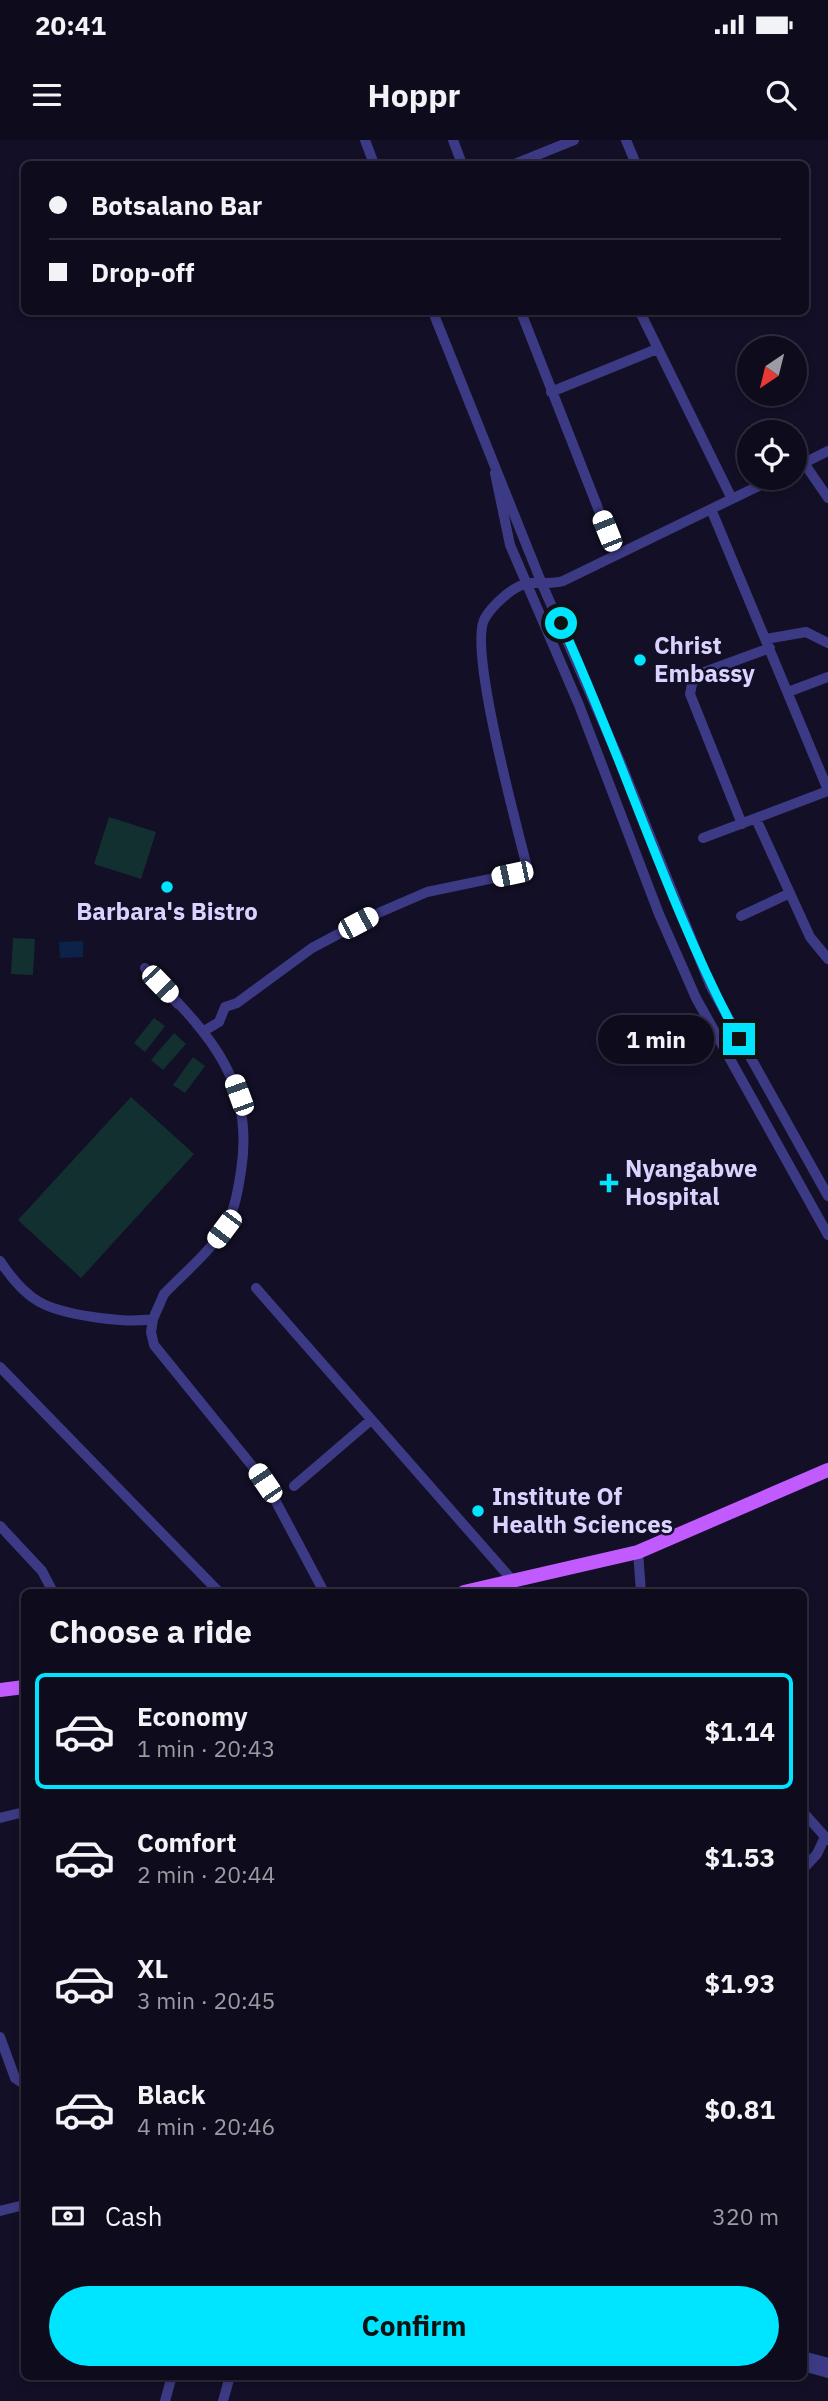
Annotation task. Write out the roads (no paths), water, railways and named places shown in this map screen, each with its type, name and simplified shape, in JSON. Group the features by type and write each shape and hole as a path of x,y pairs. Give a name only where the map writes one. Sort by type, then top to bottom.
{"main road":[{"path":"477,1589 638,1552 828,1470"},
{"path":"0,1690 21,1687"}],"street":[{"path":"365,140 373,161"},
{"path":"453,140 461,161"},
{"path":"626,140 635,161"},
{"path":"522,161 569,141"},
{"path":"434,315 542,583 622,766 710,985 828,1196"},
{"path":"523,315 616,554"},
{"path":"641,315 732,499"},
{"path":"551,392 657,349"},
{"path":"807,462 828,451"},
{"path":"494,464 508,534 579,705 659,914 696,998 828,1235"},
{"path":"807,475 828,498"},
{"path":"204,1031 219,1022 225,1007 237,1003 283,967 376,914 427,892 528,871 500,755 479,634 490,611 516,588 527,583 563,581 750,490"},
{"path":"703,838 828,791 711,509"},
{"path":"742,824 690,694 692,684 699,674 768,643 806,632 828,643"},
{"path":"788,692 828,677"},
{"path":"756,820 810,937 828,959"},
{"path":"741,916 788,894"},
{"path":"178,1004 145,968 204,1031 224,1061 239,1095 244,1137 240,1181 231,1215 224,1229 164,1294 153,1319 151,1332 154,1345 253,1464 322,1589"},
{"path":"0,1261 18,1286 55,1311 124,1321 153,1319"},
{"path":"256,1288 513,1581"},
{"path":"0,1367 216,1589"},
{"path":"294,1486 371,1420"},
{"path":"0,1526 42,1571 51,1589"},
{"path":"638,1552 641,1589"},
{"path":"0,1818 21,1813"},
{"path":"807,1817 826,1839 807,1865"},
{"path":"0,2037 15,2078 21,2082"},
{"path":"0,2211 21,2206"},
{"path":"807,2357 828,2363"},
{"path":"807,2367 828,2373"},
{"path":"165,2401 171,2380"},
{"path":"223,2401 229,2380"}],"water":[{"path":"83,941 83,957 60,958 59,942"}],"place":[{"name":"Christ Embassy","path":"640,660"},
{"name":"Barbara's Bistro","path":"167,887"},
{"name":"Nyangabwe Hospital","path":"609,1183"},
{"name":"Institute Of Health Sciences","path":"478,1511"}]}
